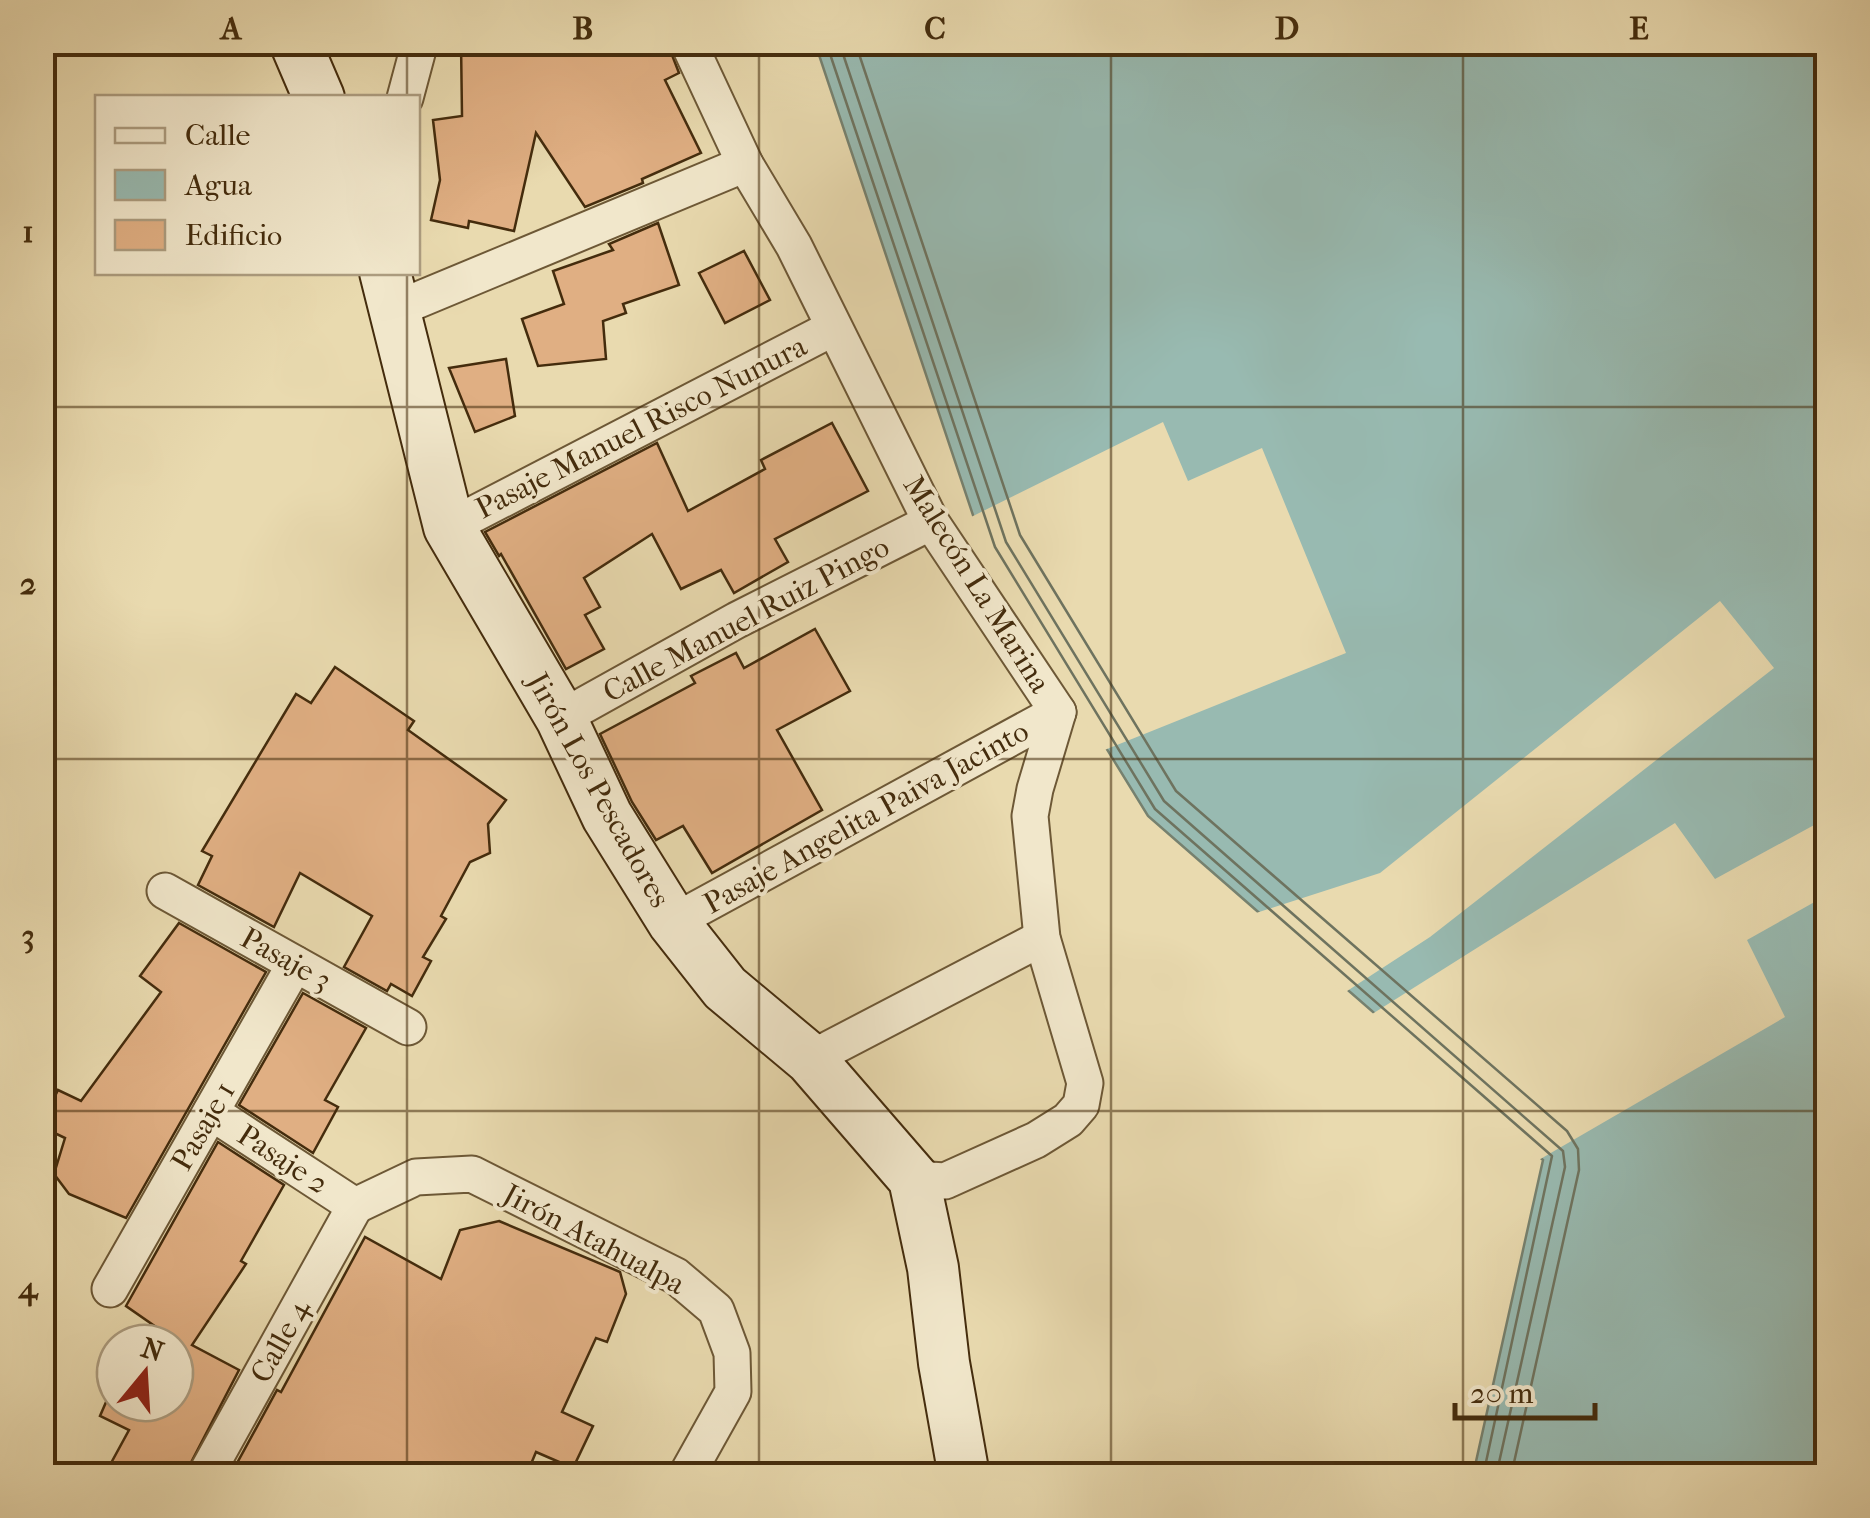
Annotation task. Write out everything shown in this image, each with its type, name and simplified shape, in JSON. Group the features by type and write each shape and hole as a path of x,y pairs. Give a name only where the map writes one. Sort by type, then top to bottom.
{"street":[{"path":"295,42 318,95"},
{"path":"406,95 420,42"},
{"name":"Malecón La Marina","path":"688,42 745,164 794,246 931,522 1058,712 1030,816 1042,938 1085,1083 1081,1105 1052,1130 946,1181 914,1179"},
{"path":"389,291 745,164"},
{"name":"Jirón Los Pescadores","path":"389,291 449,527 561,718 607,816 673,922 725,988 810,1060 914,1179 933,1268 944,1363 964,1476"},
{"name":"Pasaje Manuel Risco Nunura","path":"449,527 833,328"},
{"name":"Calle Manuel Ruiz Pingo","path":"561,718 752,612 931,522"},
{"name":"Pasaje Angelita Paiva Jacinto","path":"673,922 1058,712"},
{"name":"Pasaje 3","path":"165,891 408,1027"},
{"path":"810,1060 1042,938"},
{"name":"Pasaje 1","path":"110,1289 294,964"},
{"name":"Pasaje 2","path":"211,1112 354,1206"},
{"name":"Jirón Atahualpa","path":"354,1206 416,1178 472,1174 676,1276 716,1310 732,1352 733,1392 686,1476"},
{"name":"Calle 4","path":"205,1476 354,1206"}],"water":[{"path":"815,43 1827,43 1827,1475 1473,1475 1543,1160 1148,816 985,551"}],"pier":[{"path":"1163,422 1188,481 1262,448 1346,653 1102,751 981,554 969,518"},
{"path":"1720,601 1774,668 1430,937 1344,993 1253,914 1380,873"},
{"path":"1827,818 1827,895 1747,940 1785,1017 1537,1161 1369,1016 1675,823 1715,879"}],"building":[{"path":"461,42 667,42 679,73 665,80 701,153 585,207 536,133 514,231 469,221 468,228 431,220 440,180 433,120 462,116"},
{"path":"658,223 679,285 623,304 626,313 603,321 606,359 538,366 522,319 564,304 553,271 613,250 609,244"},
{"path":"744,251 770,300 725,323 699,273"},
{"path":"506,359 515,416 475,432 449,368"},
{"path":"832,423 868,491 775,539 788,562 734,593 721,570 681,589 652,534 584,578 600,607 585,615 604,649 566,669 485,532 657,443 688,511 765,469 761,460"},
{"path":"815,629 850,691 777,730 822,810 712,873 683,826 656,840 632,802 600,734 695,683 691,676 736,653 744,668"},
{"path":"335,667 414,721 408,730 506,800 488,824 490,853 470,862 441,916 446,919 423,957 431,961 412,996 391,984 387,991 344,967 372,916 300,873 274,927 198,885 212,856 202,851 296,694 311,703"},
{"path":"179,923 266,972 126,1218 69,1194 54,1174 65,1138 42,1127 42,1123 58,1090 81,1101 161,992 140,976"},
{"path":"303,993 366,1028 325,1100 338,1107 313,1153 239,1105"},
{"path":"218,1142 284,1185 241,1261 246,1264 195,1340 195,1323 150,1323 126,1306"},
{"path":"499,1221 620,1272 626,1294 607,1342 596,1338 562,1412 593,1426 573,1468 536,1452 526,1476 230,1476 277,1390 281,1392 365,1237 441,1279 460,1230"},
{"path":"195,1347 239,1370 184,1476 104,1476 129,1430 114,1423 195,1423"}]}
